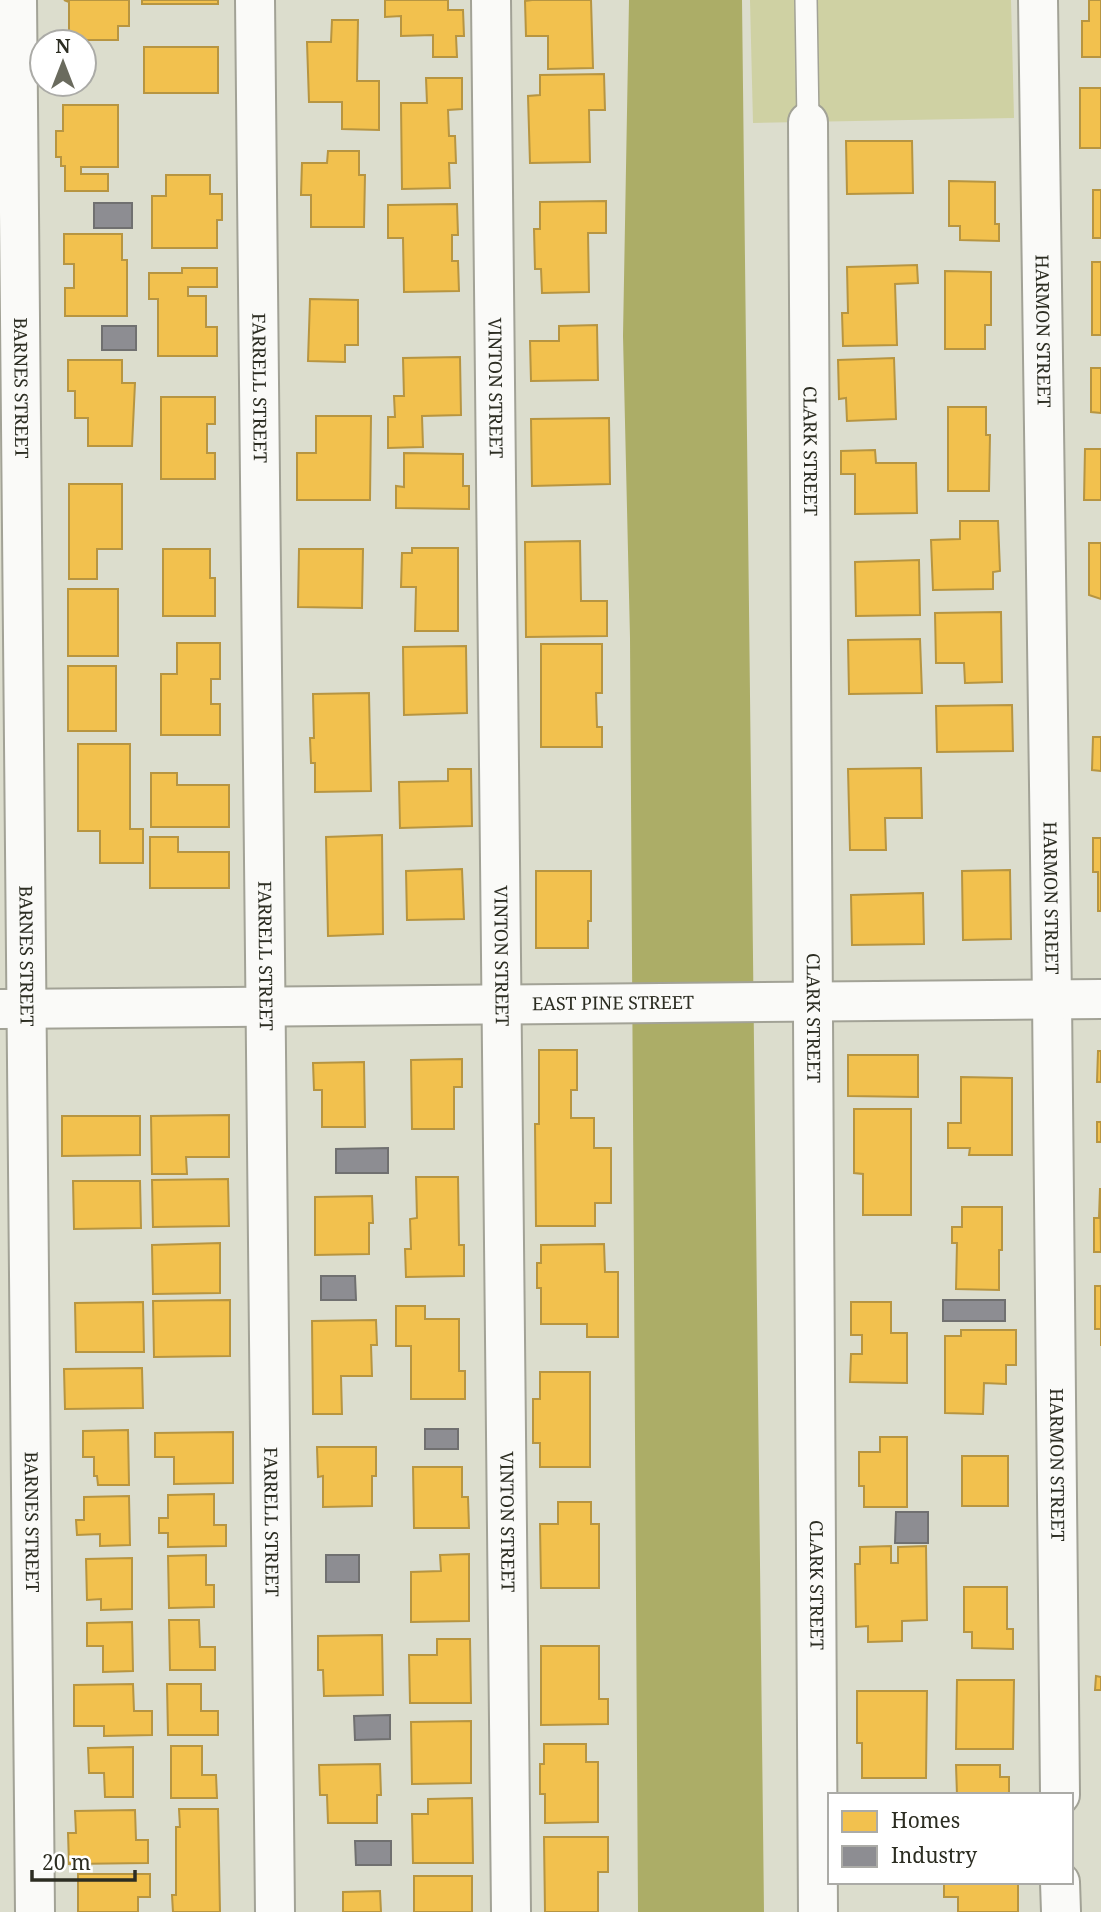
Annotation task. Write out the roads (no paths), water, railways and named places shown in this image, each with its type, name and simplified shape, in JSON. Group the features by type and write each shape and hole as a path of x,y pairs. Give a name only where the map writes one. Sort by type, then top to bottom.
{"street":[{"name":"BARNES STREET","path":"17,0 13,1009 35,1912"},
{"name":"FARRELL STREET","path":"255,0 275,1912"},
{"name":"VINTON STREET","path":"491,0 511,1912"},
{"name":"HARMON STREET","path":"1038,0 1052,999 1059,1793"},
{"name":"CLARK STREET","path":"808,122 794,1002 818,1912"},
{"name":"EAST PINE STREET","path":"13,1009 1101,999"},
{"path":"1060,1884 1060,1912"}],"lane":[{"path":"806,0 808,122"}]}
